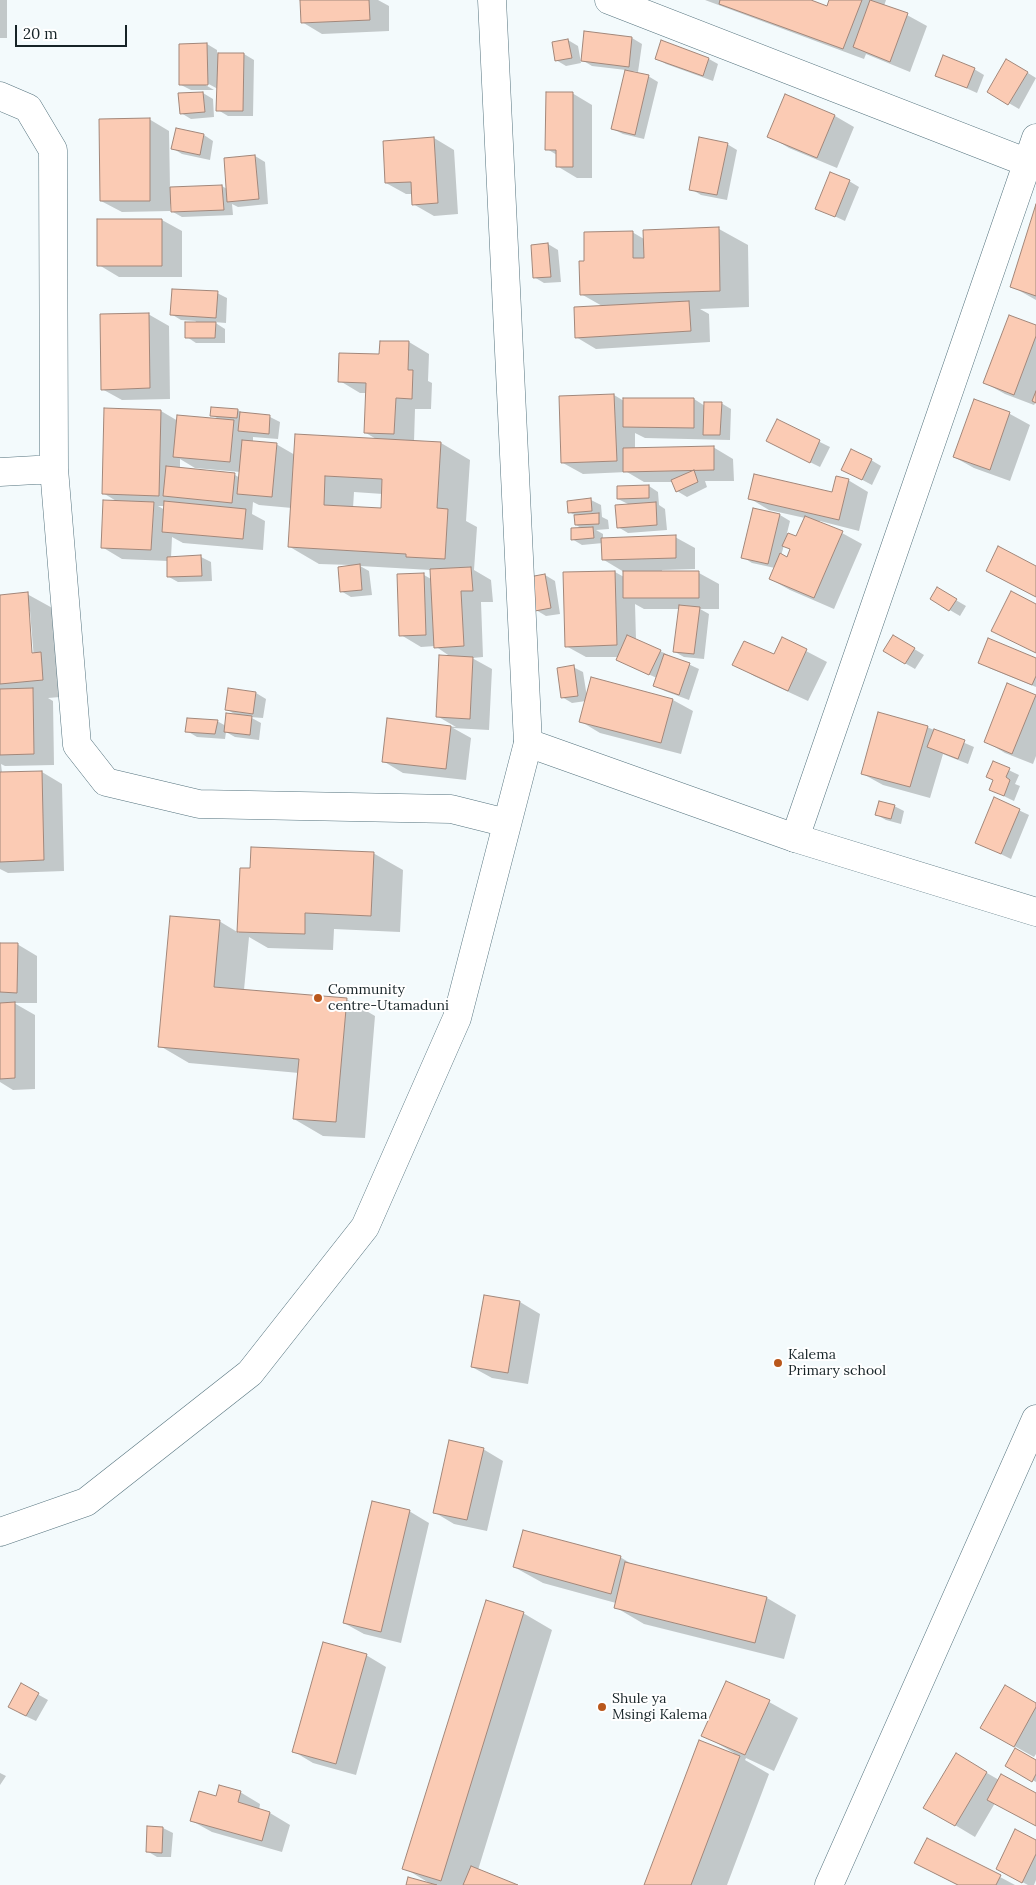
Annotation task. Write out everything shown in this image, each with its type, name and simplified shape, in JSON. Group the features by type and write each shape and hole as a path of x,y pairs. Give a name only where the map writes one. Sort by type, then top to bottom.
{"main road":[{"path":"0,1532 86,1502 250,1374 365,1228 457,1018 528,743 492,0"},
{"path":"608,0 1033,156 795,838"},
{"path":"0,96 28,108 53,150 54,469 77,745 106,782 199,804 451,808 507,823"},
{"path":"0,472 54,469"},
{"path":"528,743 795,838 1036,912"},
{"path":"828,1885 1036,1419"}],"building":[{"path":"300,0 369,0 370,20 301,23"},
{"path":"720,0 811,0 827,6 829,0 862,0 843,49 719,4"},
{"path":"870,0 908,13 890,62 853,47"},
{"path":"584,31 632,37 629,67 581,61"},
{"path":"568,39 572,58 555,61 552,42"},
{"path":"661,40 709,58 703,76 655,59"},
{"path":"207,43 208,85 179,85 179,44"},
{"path":"218,53 244,53 243,111 216,111"},
{"path":"943,55 975,68 967,88 935,76"},
{"path":"1006,59 1028,72 1008,105 987,92"},
{"path":"625,70 649,75 635,135 611,129"},
{"path":"203,92 205,112 180,114 178,93"},
{"path":"546,92 573,92 573,167 556,167 556,150 545,150"},
{"path":"785,94 835,115 817,158 767,137"},
{"path":"150,118 150,201 100,201 99,119"},
{"path":"176,128 204,134 200,155 171,149"},
{"path":"434,137 438,203 412,205 411,182 385,183 383,141"},
{"path":"699,137 728,143 717,195 689,190"},
{"path":"255,155 259,199 227,202 224,158"},
{"path":"830,172 850,180 835,217 815,209"},
{"path":"222,185 224,210 171,212 170,187"},
{"path":"1036,204 1036,296 1010,287"},
{"path":"97,219 162,219 162,266 97,266"},
{"path":"719,227 720,291 580,295 579,261 584,261 584,232 633,231 633,258 644,258 643,230"},
{"path":"548,243 551,277 533,278 531,245"},
{"path":"172,289 218,291 216,318 170,315"},
{"path":"689,301 691,331 575,338 574,307"},
{"path":"149,313 150,388 101,390 100,314"},
{"path":"1009,315 1036,325 1036,336 1014,395 983,383"},
{"path":"185,322 216,322 215,338 185,338"},
{"path":"380,341 409,341 408,370 413,370 412,399 396,398 394,434 364,433 366,383 338,382 339,353 379,354"},
{"path":"1036,391 1036,403 1032,401"},
{"path":"614,394 617,461 561,463 559,396"},
{"path":"623,398 694,398 694,428 623,427"},
{"path":"974,399 1010,412 990,470 953,457"},
{"path":"704,402 722,402 720,435 703,435"},
{"path":"211,407 238,409 237,418 210,416"},
{"path":"104,408 161,410 159,496 102,494"},
{"path":"240,412 270,415 269,434 238,431"},
{"path":"177,415 234,420 230,462 173,457"},
{"path":"777,419 820,440 810,463 766,441"},
{"path":"295,434 441,442 437,508 448,509 445,559 406,557 406,554 288,547","holes":["325,476 382,479 381,508 324,505"]},
{"path":"242,440 277,443 272,497 237,494"},
{"path":"714,446 714,470 623,472 623,448"},
{"path":"851,449 872,459 862,480 841,470"},
{"path":"166,466 235,473 232,503 163,496"},
{"path":"694,470 698,482 676,492 671,480"},
{"path":"754,474 832,492 836,476 849,479 839,520 748,499"},
{"path":"649,485 649,498 617,499 617,486"},
{"path":"591,498 592,511 568,513 567,501"},
{"path":"103,500 154,502 151,550 101,548"},
{"path":"164,501 246,509 243,539 162,532"},
{"path":"656,502 657,525 617,528 615,505"},
{"path":"753,508 780,514 768,564 741,558"},
{"path":"599,513 599,524 575,525 574,515"},
{"path":"805,516 843,531 814,598 769,579 780,553 787,557 790,549 782,546 788,533 796,536"},
{"path":"593,527 594,538 571,540 571,528"},
{"path":"676,535 676,558 602,560 601,538"},
{"path":"998,546 1036,566 1036,597 986,571"},
{"path":"201,555 202,576 167,577 167,557"},
{"path":"360,564 362,590 340,592 338,567"},
{"path":"471,567 473,591 461,591 464,646 434,648 430,569"},
{"path":"615,571 617,645 565,647 563,572"},
{"path":"623,571 699,571 699,598 623,598"},
{"path":"424,573 426,635 399,636 397,574"},
{"path":"545,574 551,608 535,611 529,577"},
{"path":"937,587 957,599 949,611 930,599"},
{"path":"1011,591 1036,604 1036,653 991,631"},
{"path":"28,592 32,653 41,652 43,680 0,684 0,595"},
{"path":"679,605 700,607 694,654 673,652"},
{"path":"627,635 661,650 649,675 616,660"},
{"path":"893,635 915,648 905,664 883,651"},
{"path":"782,637 807,649 788,691 732,665 744,641 774,654"},
{"path":"988,638 1036,658 1036,676 1032,685 978,663"},
{"path":"664,654 690,663 679,695 653,686"},
{"path":"439,655 473,657 470,719 436,717"},
{"path":"574,665 578,696 561,698 557,668"},
{"path":"591,677 673,699 661,743 579,722"},
{"path":"1007,683 1036,695 1012,754 984,742"},
{"path":"33,688 34,754 0,755 0,689"},
{"path":"228,688 256,692 253,714 225,710"},
{"path":"878,712 928,726 910,787 861,774"},
{"path":"226,713 252,716 250,735 224,732"},
{"path":"187,718 218,720 215,734 185,732"},
{"path":"387,718 451,726 446,769 382,762"},
{"path":"934,729 965,740 958,759 927,747"},
{"path":"993,761 1010,768 1006,777 1010,780 1004,796 989,790 993,780 986,777"},
{"path":"42,771 44,860 0,862 0,772"},
{"path":"994,797 1020,809 1001,854 975,843"},
{"path":"879,801 895,805 891,819 875,815"},
{"path":"251,847 374,852 371,916 305,913 305,934 237,932 240,868 250,868"},
{"path":"170,916 220,920 214,987 347,998 336,1122 293,1119 299,1059 158,1047"},
{"path":"0,943 18,943 17,993 0,992"},
{"path":"15,1002 15,1078 0,1079 0,1003"},
{"path":"484,1295 520,1301 508,1373 471,1367"},
{"path":"449,1440 484,1448 467,1520 433,1513"},
{"path":"372,1501 410,1510 381,1632 343,1623"},
{"path":"523,1530 621,1556 611,1594 513,1567"},
{"path":"625,1562 767,1597 755,1643 614,1608"},
{"path":"486,1600 524,1612 441,1881 402,1869"},
{"path":"323,1642 367,1654 336,1764 292,1752"},
{"path":"726,1681 770,1700 745,1755 701,1736"},
{"path":"21,1683 39,1693 26,1716 8,1707"},
{"path":"1005,1685 1036,1703 1036,1707 1014,1747 980,1728"},
{"path":"699,1740 740,1756 691,1885 644,1885"},
{"path":"1015,1748 1036,1760 1036,1774 1032,1782 1005,1766"},
{"path":"956,1753 987,1772 955,1826 923,1808"},
{"path":"1001,1774 1036,1793 1036,1826 987,1800"},
{"path":"219,1785 241,1791 238,1802 270,1812 262,1841 190,1821 199,1791 216,1796"},
{"path":"147,1826 163,1827 162,1853 146,1852"},
{"path":"1015,1829 1036,1840 1036,1854 1022,1883 996,1869"},
{"path":"927,1838 1001,1875 996,1885 958,1885 914,1863"},
{"path":"471,1866 518,1885 463,1885"},
{"path":"408,1877 437,1885 406,1885"}],"place":[{"name":"Community centre-Utamaduni","path":"318,998"},
{"name":"Kalema Primary school","path":"778,1363"},
{"name":"Shule ya Msingi Kalema","path":"602,1707"}]}
